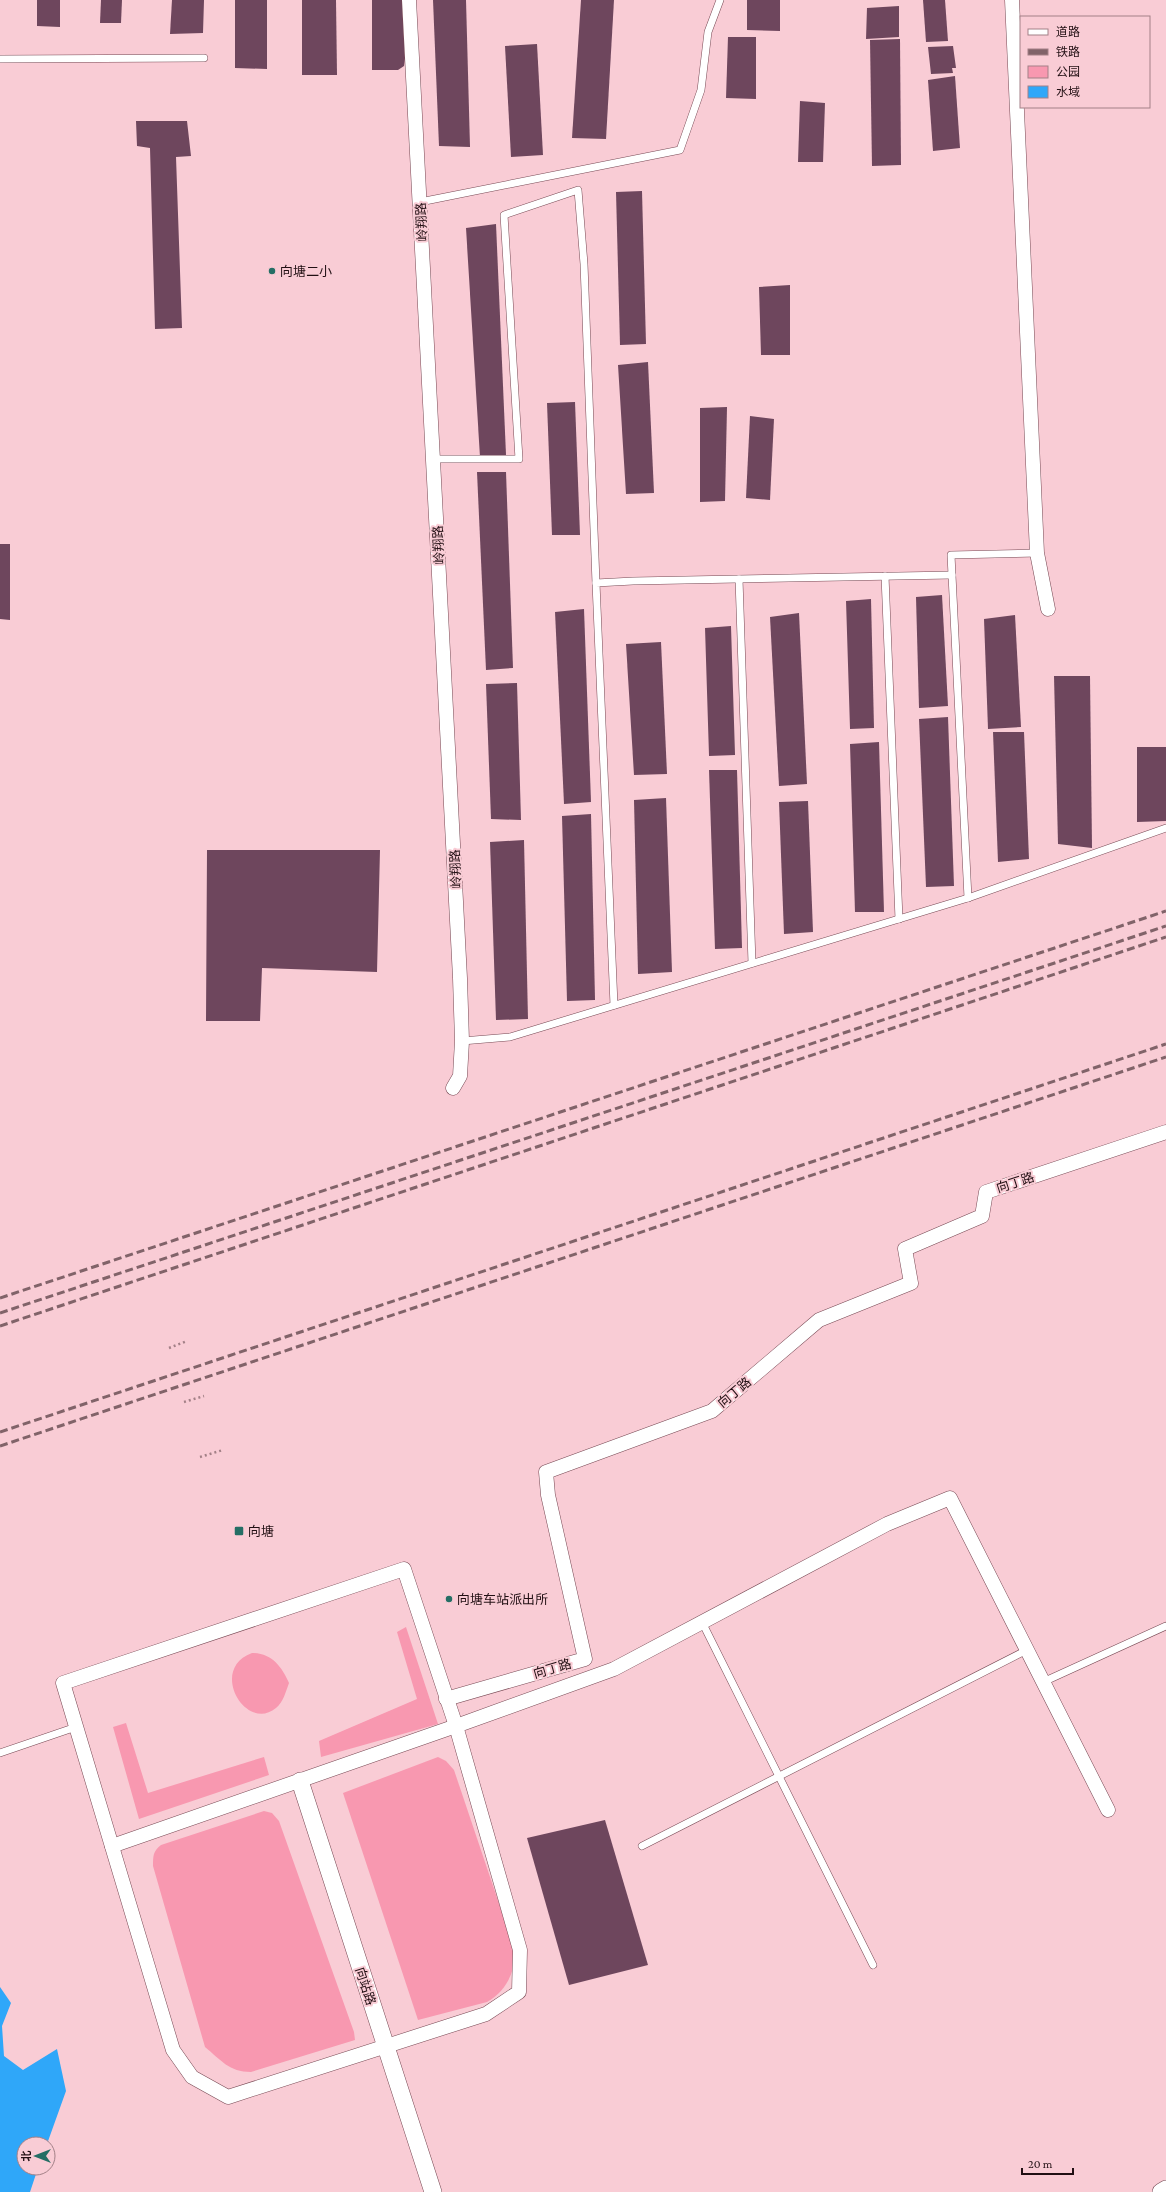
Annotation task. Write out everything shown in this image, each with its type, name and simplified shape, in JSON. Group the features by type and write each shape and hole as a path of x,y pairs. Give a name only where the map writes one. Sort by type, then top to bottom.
{"street":[{"name":"岭翔路","path":"409,0 434,459 462,1041 460,1076 453,1088"},
{"path":"1012,0 1037,553 1048,609"},
{"name":"向丁路","path":"446,1699 585,1659 548,1495 546,1472 712,1411 819,1320 911,1283 905,1249 982,1216 986,1192 1166,1132"},
{"path":"112,1846 456,1726 614,1669 887,1524 950,1498 1108,1810"},
{"path":"404,1569 456,1726 520,1950 518,1992 486,2014 228,2097 192,2077 173,2050 63,1682 404,1569"},
{"name":"向站路","path":"300,1781 433,2192"},
{"path":"1161,2192 1166,2189"}],"lane":[{"path":"420,202 680,150 701,90 708,32 720,0"},
{"path":"0,59 204,58"},
{"path":"434,459 519,459 504,215 578,190 584,264 614,1005"},
{"path":"968,898 951,555 1037,553"},
{"path":"596,583 952,575"},
{"path":"885,576 899,919"},
{"path":"739,579 752,963"},
{"path":"462,1041 510,1037 968,898 1166,828"},
{"path":"702,1622 873,1965"},
{"path":"1043,1682 1166,1626"},
{"path":"642,1846 1027,1650"},
{"path":"0,1753 76,1727"}],"path":[{"path":"169,1348 187,1341"},
{"path":"184,1402 204,1396"},
{"path":"200,1457 223,1450"}],"green space":[{"path":"406,1627 438,1724 321,1757 319,1741 417,1699 397,1632"},
{"path":"252,1653 265,1655 271,1658 279,1666 289,1683 281,1703 276,1708 265,1713 253,1712 244,1706 236,1696 232,1684 233,1672 239,1661"},
{"path":"126,1723 148,1793 264,1757 269,1775 139,1819 113,1727"},
{"path":"438,1757 446,1761 454,1770 516,1954 511,1976 508,1982 494,1998 487,2002 418,2020 343,1793"},
{"path":"264,1811 272,1813 279,1821 354,2032 355,2040 251,2072 231,2068 205,2047 153,1866 153,1859 155,1852 161,1845"}],"water":[{"path":"0,1987 11,2003 2,2026 4,2056 23,2070 57,2049 66,2091 50,2136 16,2136 16,2176 35,2176 30,2192 0,2192"}],"building":[{"path":"37,0 60,0 60,27 37,26"},
{"path":"101,0 122,0 121,23 100,23"},
{"path":"172,0 204,0 203,33 170,34"},
{"path":"235,0 267,0 267,69 235,68"},
{"path":"302,0 336,0 337,75 302,75"},
{"path":"372,0 402,0 405,58 404,66 398,70 372,70"},
{"path":"433,0 466,0 470,147 439,146"},
{"path":"581,0 614,0 606,139 572,138"},
{"path":"747,0 780,0 780,31 747,30"},
{"path":"923,0 945,0 948,41 926,42"},
{"path":"899,6 899,37 866,39 867,8"},
{"path":"728,37 756,37 756,99 726,98"},
{"path":"900,39 901,165 872,166 870,40"},
{"path":"537,44 543,155 511,157 505,46"},
{"path":"953,46 956,68 952,68 953,73 931,74 928,47"},
{"path":"955,76 960,148 933,151 928,80"},
{"path":"800,101 825,103 823,162 798,162"},
{"path":"136,121 187,121 191,156 176,157 182,328 155,329 150,148 137,146"},
{"path":"642,191 646,344 620,345 616,192"},
{"path":"496,224 506,455 480,457 466,228"},
{"path":"790,285 790,355 761,355 759,287"},
{"path":"648,362 654,493 626,494 618,365"},
{"path":"575,402 580,535 552,535 547,403"},
{"path":"727,407 725,501 700,502 700,408"},
{"path":"750,416 774,419 770,500 746,498"},
{"path":"477,472 506,472 513,668 486,670"},
{"path":"0,544 10,544 10,620 0,619"},
{"path":"942,595 948,706 919,708 916,597"},
{"path":"871,599 874,728 850,729 846,601"},
{"path":"584,609 591,802 564,804 555,612"},
{"path":"799,613 807,784 779,786 770,617"},
{"path":"1015,615 1021,727 988,729 984,619"},
{"path":"731,626 735,755 709,756 705,628"},
{"path":"661,642 667,774 634,775 626,644"},
{"path":"1054,676 1090,676 1092,848 1058,844"},
{"path":"517,683 521,820 491,819 486,684"},
{"path":"948,717 954,886 926,887 919,719"},
{"path":"993,732 1024,732 1029,859 998,862"},
{"path":"879,742 884,912 855,912 850,744"},
{"path":"1137,747 1166,747 1166,821 1137,822"},
{"path":"709,770 737,770 742,948 715,949"},
{"path":"666,798 672,972 638,974 634,800"},
{"path":"808,801 813,932 784,934 779,802"},
{"path":"591,814 595,1000 567,1001 562,816"},
{"path":"524,840 528,1019 496,1020 490,842"},
{"path":"207,850 380,850 377,972 262,968 260,1021 206,1021"},
{"path":"605,1820 648,1965 569,1985 527,1838"}],"railway":[{"path":"0,1298 1166,911"},
{"path":"0,1313 1166,926"},
{"path":"0,1326 1166,937"},
{"path":"0,1432 1166,1044"},
{"path":"0,1446 1166,1057"}],"place":[{"name":"向塘二小","path":"272,271"},
{"name":"向塘","path":"239,1531"},
{"name":"向塘车站派出所","path":"449,1599"}]}
